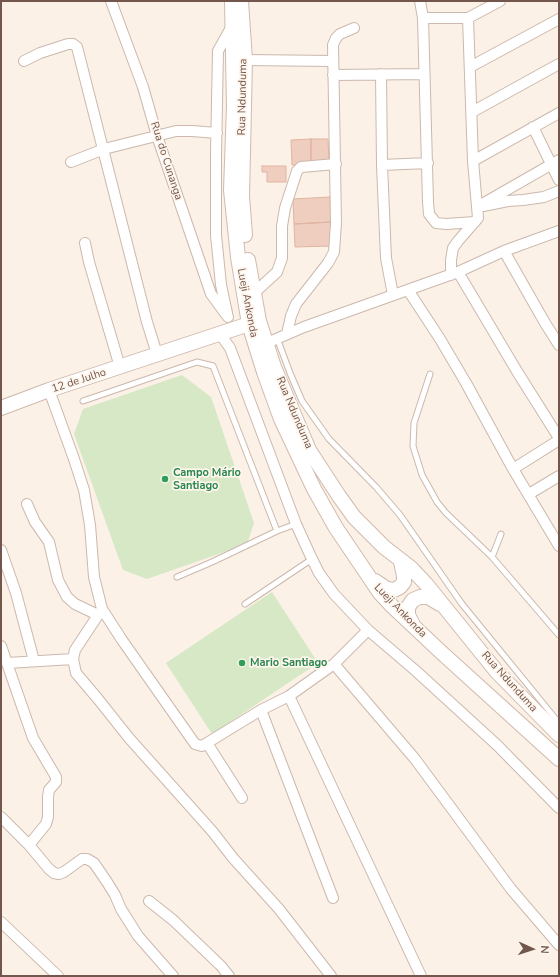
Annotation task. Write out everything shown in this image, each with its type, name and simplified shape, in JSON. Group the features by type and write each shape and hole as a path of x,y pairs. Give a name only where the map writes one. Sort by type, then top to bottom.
{"main road":[{"name":"Lueji Ankonda","path":"232,1 234,106 231,190 238,257 249,324 264,372 281,419 314,488 336,528 369,578 392,606 472,681"},
{"name":"Rua Ndunduma","path":"241,1 245,60 242,196 245,242 259,321 272,341 277,374 308,450 338,496 354,517 384,547 401,562 411,568 426,584 497,672 559,735"},
{"name":"12 de Julho","path":"1,408 49,390 157,354 226,327 249,324"},
{"path":"369,578 388,589 394,590 400,587 404,582 401,562"},
{"path":"415,628 408,615 408,607 413,600 420,597 428,597 442,605"},
{"name":"Rua Ndunduma","path":"472,681 559,759"}],"street":[{"name":"Rua do Cunanga","path":"111,1 143,87 157,136 211,294 226,327"},
{"path":"420,1 423,18 429,214 436,223 446,224 475,222"},
{"path":"423,18 468,18 500,1"},
{"path":"468,18 473,161 478,218 453,248 452,254 454,274 559,439 513,469"},
{"path":"470,67 559,19"},
{"name":"Lueji Ankonda","path":"233,24 218,51 216,235 226,327 230,348 296,524 312,559 334,594 368,630 416,671 497,745 559,808"},
{"path":"286,334 296,304 328,263 334,252 336,223 336,164 333,45 336,38 344,32 354,28"},
{"path":"24,61 40,53 68,44 73,44 77,47 147,322 157,354"},
{"path":"245,60 333,61"},
{"path":"472,112 559,64"},
{"path":"381,74 382,164 386,258 393,295"},
{"path":"333,75 424,74"},
{"path":"473,161 559,113"},
{"path":"533,127 555,162 559,180"},
{"path":"72,162 104,149 176,131 217,133"},
{"path":"477,207 555,162"},
{"path":"382,164 428,163"},
{"path":"254,293 276,272 282,258 281,241 285,208 297,171 301,167 336,164"},
{"path":"477,207 508,201 544,197 559,191"},
{"path":"272,341 286,334 454,274 504,251 559,231"},
{"path":"86,244 89,262 120,367"},
{"path":"504,251 559,345"},
{"path":"408,290 440,339 466,383 513,469 559,546"},
{"path":"49,390 84,490 90,525 94,577 100,612 122,640 195,744 200,746 207,743 261,710 289,696 334,664 368,630"},
{"path":"529,494 559,476"},
{"path":"27,504 35,522 49,542 58,580 67,597 75,604 100,612"},
{"path":"1,550 16,592 34,660"},
{"path":"100,612 76,650 73,659 76,674 129,738 279,909 331,976"},
{"path":"1,646 33,738 56,777 56,782 49,790 48,817 46,824 29,845"},
{"path":"7,663 34,660 73,659"},
{"path":"334,664 415,759 510,889 559,945"},
{"path":"289,696 421,976"},
{"path":"261,710 333,898"},
{"path":"207,743 242,798"},
{"path":"1,817 54,873 64,872 82,859 87,859 94,863 107,882 121,909 138,936 173,976"},
{"path":"149,901 173,920 210,955 229,976"},
{"path":"1,922 58,976"}],"lane":[{"path":"272,341 290,373 302,402 329,439 376,486 400,515 462,604 559,723"},
{"path":"83,401 197,362 213,366 277,531"},
{"path":"430,374 414,422 413,446 422,475 437,502 446,513 492,557 559,635"},
{"path":"177,577 277,531 296,524"},
{"path":"492,557 501,534"},
{"path":"245,604 312,559"}],"green space":[{"name":"Campo Mário Santiago","path":"182,375 211,397 254,523 247,544 147,579 123,570 74,434 83,409"},
{"name":"Mario Santiago","path":"272,592 318,663 212,734 166,663"}],"building":[{"path":"311,139 328,139 329,163 311,164"},
{"path":"311,139 311,164 292,165 291,140"},
{"path":"262,166 286,166 286,182 267,182 267,172 262,172"},
{"path":"330,197 331,222 294,224 293,199"},
{"path":"331,222 332,246 295,247 294,224"}],"place":[{"name":"Campo Mário Santiago","path":"165,479"},
{"name":"Mario Santiago","path":"242,663"}]}
